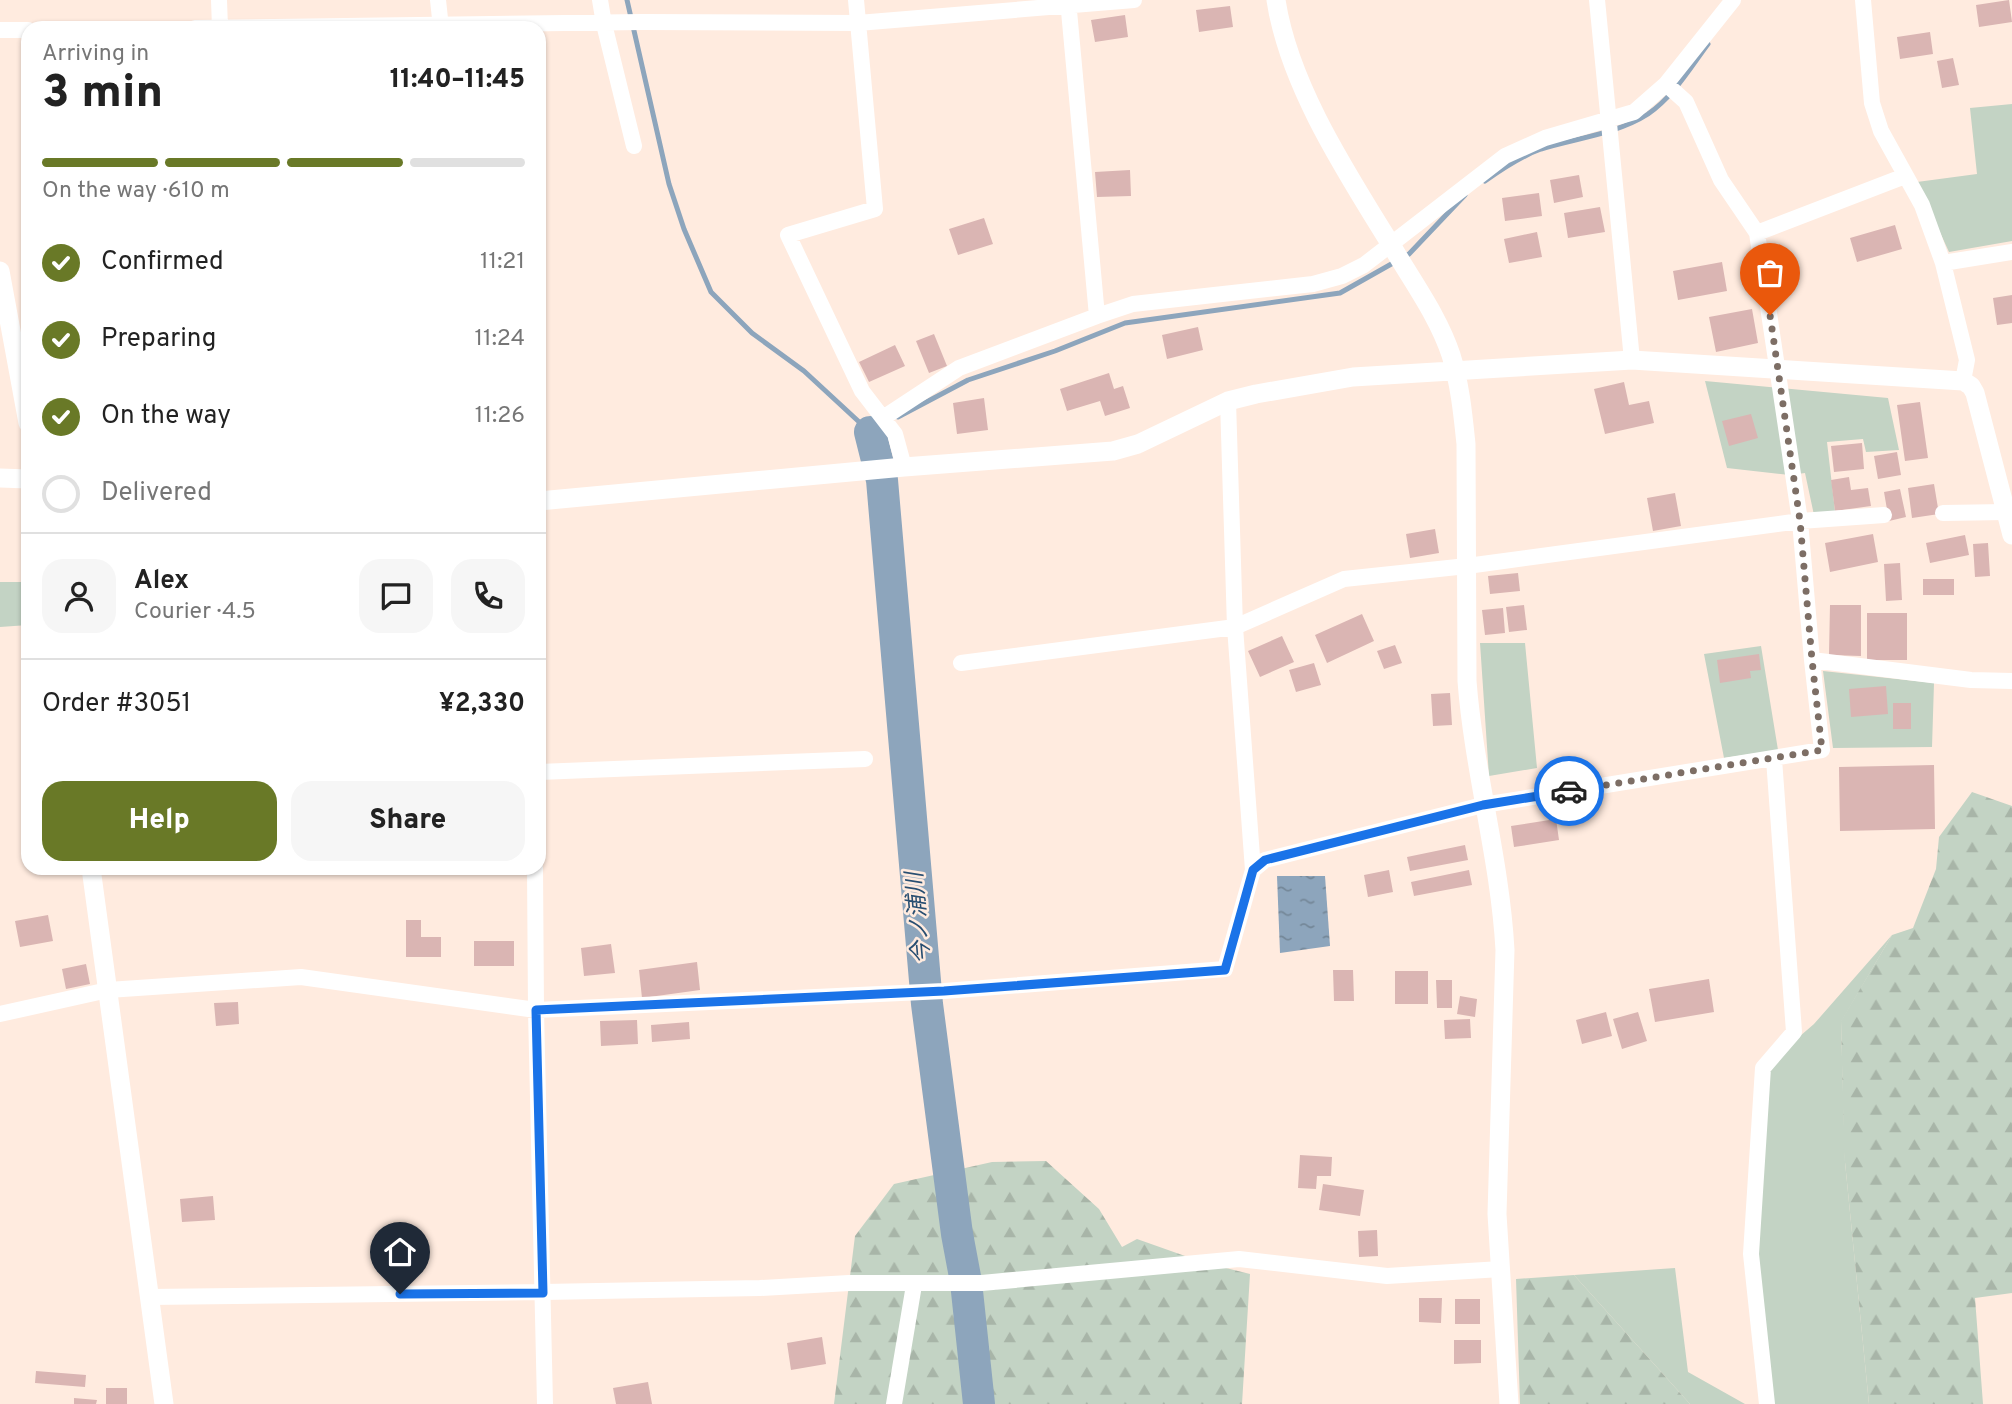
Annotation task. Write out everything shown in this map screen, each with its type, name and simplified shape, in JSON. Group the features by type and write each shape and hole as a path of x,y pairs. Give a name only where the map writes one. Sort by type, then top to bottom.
{"street":[{"path":"219,0 220,21"},
{"path":"438,0 440,21"},
{"path":"600,0 634,146"},
{"path":"856,0 875,209 788,235 862,391 895,435 904,467"},
{"path":"546,25 858,23 1068,3 1134,0"},
{"path":"1276,0 1295,71 1312,110 1430,306 1454,369 1464,417 1470,715 1483,805 1504,917 1506,950 1497,1214 1509,1404"},
{"path":"1597,0 1632,360"},
{"path":"883,418 960,368 1133,304 1313,284 1342,276 1364,265 1504,156 1545,138 1634,112 1666,84 1733,0"},
{"path":"1863,0 1872,103 1881,131 1922,205 1943,263 1967,360 1963,381"},
{"path":"1068,3 1097,316"},
{"path":"0,30 21,30"},
{"path":"1253,870 1265,860 1483,805 1822,750 1800,521 1757,233 1721,180 1686,102 1666,84"},
{"path":"1757,233 1905,176"},
{"path":"1943,263 2012,253"},
{"path":"0,271 21,385"},
{"path":"546,500 904,467 1113,451 1138,444 1228,401 1256,394 1353,377 1632,360 1963,381 1972,386 1975,393 2012,535"},
{"path":"0,1014 108,990 300,976 536,1010 944,991 1225,970 1253,870 1235,628 1228,401"},
{"path":"0,478 21,479"},
{"path":"1943,513 2006,512"},
{"path":"961,663 1235,628 1344,579 1467,566 1800,521 1884,515"},
{"path":"1812,660 1971,680 2012,681"},
{"path":"546,772 865,759"},
{"path":"1768,1404 1751,1254 1763,1068 1794,1032 1774,759"},
{"path":"92,875 164,1404"},
{"path":"535,875 545,1404"},
{"path":"149,1297 543,1293 849,1283 954,1284 1238,1259 1387,1276 1501,1269"},
{"path":"894,1404 914,1284"}],"green space":[{"path":"2012,104 2012,241 1949,252 1917,182 1977,174 1970,108"},
{"path":"1705,381 1888,398 1899,450 1866,452 1863,439 1827,442 1835,511 1814,515 1805,473 1790,475 1727,468"},
{"path":"0,582 21,582 21,626 0,627"},
{"path":"1480,643 1525,643 1537,768 1489,776"},
{"path":"1761,646 1778,750 1724,758 1704,654"},
{"path":"1823,671 1934,683 1932,747 1833,748"},
{"path":"1972,792 2012,806 2012,1293 1975,1298 1983,1404 1869,1404 1844,1152 1841,1021 1892,935 1913,928 1936,869 1939,837"},
{"path":"1892,935 1841,1022 1845,1162 1869,1404 1767,1404 1751,1254 1763,1068 1814,1024"},
{"path":"1046,1161 1099,1209 1122,1247 1137,1239 1202,1262 1250,1274 1242,1404 834,1404 855,1236 894,1184 992,1162"},
{"path":"1675,1268 1688,1372 1745,1404 1690,1404 1574,1275"},
{"path":"1574,1275 1690,1404 1520,1404 1516,1279"}],"water":[{"path":"1277,876 1325,876 1330,946 1280,953"}],"building":[{"path":"2009,0 2012,22 1979,27 1976,5"},
{"path":"1230,6 1233,27 1199,32 1196,10"},
{"path":"1125,15 1128,37 1095,42 1091,20"},
{"path":"1930,32 1933,54 1900,59 1897,37"},
{"path":"1953,58 1959,85 1942,88 1937,61"},
{"path":"1130,170 1131,196 1097,197 1095,172"},
{"path":"1579,175 1583,197 1554,203 1550,180"},
{"path":"1539,193 1542,216 1505,221 1502,198"},
{"path":"1600,207 1605,232 1568,238 1564,213"},
{"path":"984,218 993,244 958,255 949,229"},
{"path":"1895,225 1902,249 1857,262 1850,238"},
{"path":"1537,232 1542,257 1509,263 1504,239"},
{"path":"1722,262 1727,291 1678,300 1673,271"},
{"path":"2012,295 2012,323 1997,325 1993,298"},
{"path":"1752,309 1758,343 1716,352 1709,317"},
{"path":"1198,327 1203,350 1167,359 1162,335"},
{"path":"934,334 947,366 929,373 916,341"},
{"path":"895,345 905,366 869,382 859,362"},
{"path":"1109,373 1114,389 1123,386 1130,408 1105,416 1100,401 1067,411 1060,389"},
{"path":"1624,382 1629,405 1649,401 1654,423 1605,434 1594,389"},
{"path":"984,398 988,430 957,434 953,403"},
{"path":"1920,402 1928,458 1905,461 1897,405"},
{"path":"1751,414 1758,438 1729,446 1722,421"},
{"path":"1862,443 1864,469 1834,472 1831,446"},
{"path":"1897,452 1901,475 1878,479 1874,456"},
{"path":"1849,477 1851,490 1868,488 1871,506 1835,511 1831,480"},
{"path":"1934,484 1939,514 1912,518 1908,488"},
{"path":"1900,489 1906,517 1889,521 1884,492"},
{"path":"1675,493 1681,526 1653,531 1647,498"},
{"path":"1435,529 1439,553 1410,558 1406,534"},
{"path":"1873,534 1878,562 1830,572 1825,543"},
{"path":"1965,535 1969,555 1930,563 1926,543"},
{"path":"1988,543 1990,576 1975,577 1973,544"},
{"path":"1900,563 1902,600 1886,601 1884,564"},
{"path":"1518,573 1520,591 1490,594 1488,576"},
{"path":"1923,579 1954,579 1954,595 1923,595"},
{"path":"1524,605 1527,630 1509,632 1506,607"},
{"path":"1830,605 1861,605 1861,656 1829,655"},
{"path":"1503,608 1505,633 1485,635 1482,610"},
{"path":"1867,613 1907,613 1907,660 1867,660"},
{"path":"1362,614 1374,641 1327,663 1315,635"},
{"path":"1282,636 1294,662 1260,677 1248,651"},
{"path":"1395,645 1402,663 1384,669 1377,651"},
{"path":"1759,654 1761,670 1750,671 1751,678 1720,683 1717,660"},
{"path":"1314,663 1321,685 1296,692 1289,670"},
{"path":"1886,686 1888,714 1851,717 1849,689"},
{"path":"1450,693 1452,725 1433,726 1431,694"},
{"path":"1893,703 1911,703 1911,729 1893,729"},
{"path":"1934,765 1935,829 1840,831 1839,767"},
{"path":"1556,819 1559,840 1514,847 1511,826"},
{"path":"1465,845 1468,860 1410,871 1407,857"},
{"path":"1389,870 1393,892 1368,897 1364,875"},
{"path":"1469,870 1472,885 1414,896 1411,882"},
{"path":"48,915 53,941 20,947 15,921"},
{"path":"406,920 421,920 421,937 441,937 441,957 406,957"},
{"path":"474,941 514,941 514,966 474,966"},
{"path":"611,944 615,973 584,976 581,948"},
{"path":"697,962 700,990 642,998 639,970"},
{"path":"86,964 90,984 66,989 62,969"},
{"path":"1333,970 1353,970 1354,1001 1334,1001"},
{"path":"1395,971 1428,971 1428,1004 1395,1004"},
{"path":"1709,979 1714,1012 1655,1022 1649,989"},
{"path":"1436,980 1452,980 1452,1008 1437,1008"},
{"path":"1460,996 1477,999 1475,1017 1457,1014"},
{"path":"238,1002 239,1024 216,1026 214,1003"},
{"path":"1606,1012 1612,1036 1582,1044 1576,1020"},
{"path":"1638,1012 1647,1041 1622,1049 1613,1019"},
{"path":"1470,1019 1471,1038 1445,1039 1444,1020"},
{"path":"637,1020 638,1044 601,1046 600,1021"},
{"path":"689,1022 690,1039 652,1042 651,1025"},
{"path":"1300,1155 1332,1157 1331,1176 1317,1176 1316,1189 1298,1188"},
{"path":"1323,1184 1364,1190 1360,1216 1319,1210"},
{"path":"213,1196 215,1220 182,1222 180,1199"},
{"path":"1377,1230 1378,1256 1359,1257 1358,1231"},
{"path":"1419,1298 1442,1298 1441,1323 1419,1322"},
{"path":"1455,1299 1480,1299 1480,1324 1455,1324"},
{"path":"822,1337 826,1364 791,1370 787,1343"},
{"path":"1454,1340 1481,1340 1481,1363 1454,1364"},
{"path":"36,1371 86,1375 85,1387 35,1383"},
{"path":"648,1382 652,1404 616,1404 613,1388"},
{"path":"106,1388 127,1388 127,1404 106,1404"},
{"path":"74,1398 97,1400 96,1404 74,1404"}],"waterway":[{"path":"627,0 669,184 684,229 711,292 752,333 804,371 870,432 883,425"},
{"path":"1485,181 1534,152 1610,131 1648,114 1673,91 1708,44"},
{"path":"898,417 968,380 1055,351 1125,323 1340,293 1409,254 1465,195"},
{"name":"今ノ浦川","path":"870,432 882,480 927,1004 957,1234 966,1282 979,1404"}],"way so far":[{"path":"1569,791 1822,750 1800,521 1770,315"}],"route":[{"path":"400,1294 543,1293 536,1010 944,991 1225,970 1253,870 1265,860 1483,805 1569,791"}]}
